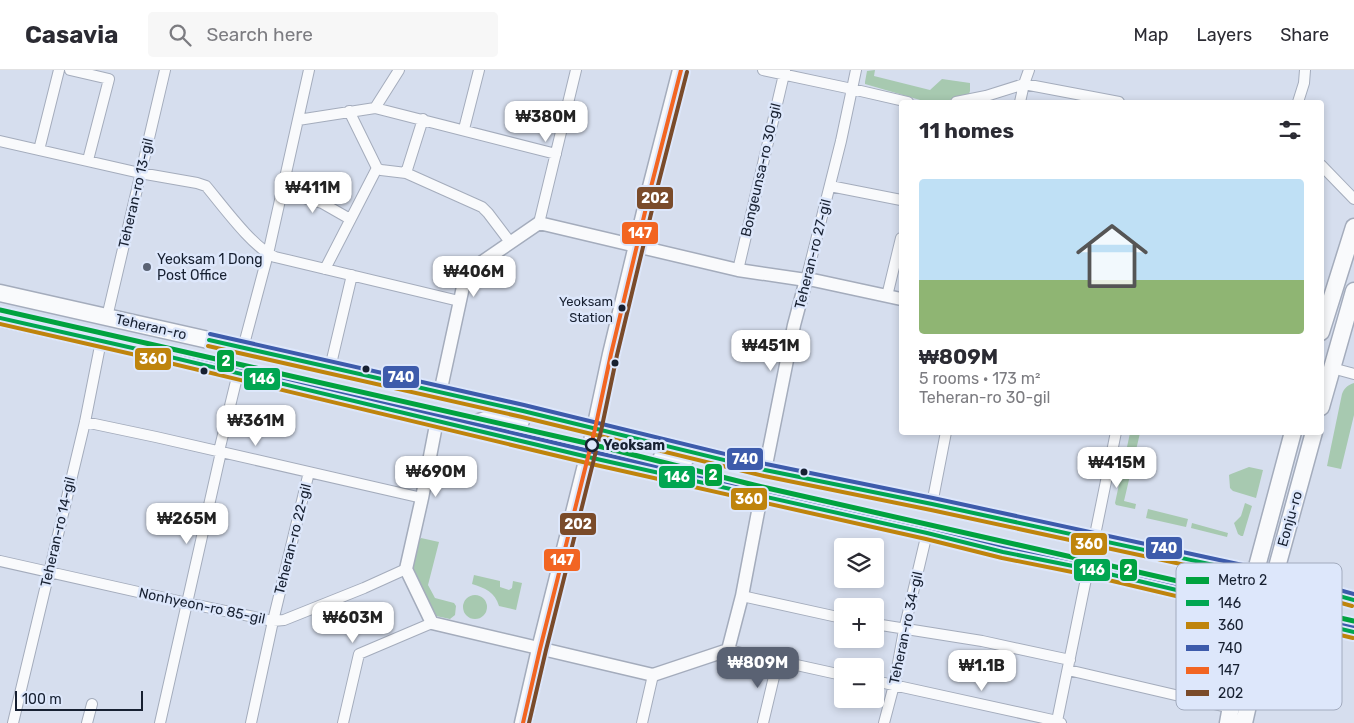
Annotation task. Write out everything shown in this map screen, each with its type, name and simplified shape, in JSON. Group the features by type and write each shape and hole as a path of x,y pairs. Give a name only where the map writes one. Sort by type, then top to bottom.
{"main road":[{"path":"523,723 595,429 637,246 682,70"},
{"path":"1324,322 1354,227"},
{"path":"1324,396 1354,291"},
{"name":"Teheran-ro","path":"0,293 523,411 765,470 1203,563"},
{"name":"Teheran-ro","path":"0,318 588,457 1176,590"},
{"path":"464,427 488,419 518,424 522,421 523,411"},
{"name":"Eonju-ro","path":"1258,563 1292,435"},
{"name":"Eonju-ro","path":"1278,563 1313,435"},
{"path":"668,475 660,463 661,459 666,457 675,456 719,464 727,460"},
{"name":"Eonju-ro","path":"1244,723 1247,710"}],"street":[{"path":"39,150 59,70"},
{"path":"70,70 109,79 88,160"},
{"name":"Teheran-ro 13-gil","path":"107,317 165,70"},
{"path":"243,348 268,254 308,70"},
{"path":"376,108 399,70"},
{"path":"464,129 479,70"},
{"path":"440,392 466,273 539,223 576,70"},
{"path":"763,70 784,72 899,100"},
{"name":"Teheran-ro 27-gil","path":"765,470 791,344 841,141 856,70"},
{"path":"1020,100 1029,70"},
{"path":"1299,100 1304,83 1305,70"},
{"name":"Bongeunsa-ro 30-gil","path":"738,270 784,72"},
{"path":"966,100 1024,84 1108,100"},
{"path":"298,120 376,108 556,154"},
{"path":"349,111 376,168 406,174 482,207 510,242"},
{"path":"406,174 423,119"},
{"path":"0,141 140,173 198,183 206,186 246,234 275,258 459,301"},
{"path":"325,269 376,168"},
{"path":"1324,168 1354,199"},
{"name":"Teheran-ro 27-gil","path":"830,186 899,200"},
{"path":"282,192 322,203 350,219"},
{"path":"539,223 738,270 813,280 899,299"},
{"path":"887,296 899,246"},
{"path":"330,368 352,275"},
{"name":"Teheran-ro 14-gil","path":"14,723 48,572 85,422 102,341"},
{"path":"1332,368 1354,374"},
{"path":"160,723 238,373"},
{"path":"432,623 406,569 437,420"},
{"path":"85,422 422,498"},
{"path":"932,504 945,435"},
{"path":"1094,540 1115,435"},
{"name":"Teheran-ro 22-gil","path":"251,723 273,621 309,472"},
{"path":"728,650 742,596 761,496"},
{"name":"Teheran-ro 34-gil","path":"884,723 927,533"},
{"name":"Nonhyeon-ro 85-gil","path":"0,561 273,621 284,620 406,569"},
{"path":"884,683 1059,722 1088,569"},
{"path":"742,596 834,616"},
{"path":"343,723 359,654 432,623 653,675 728,650 834,673"},
{"path":"884,626 982,641 1069,665 1176,698"},
{"path":"763,723 778,660"},
{"path":"642,723 653,675"},
{"path":"87,723 92,704"},
{"path":"1213,710 1229,715"}],"green space":[{"path":"875,70 874,76 930,90 942,79 970,83 970,91 968,97 949,100 920,100 865,84 867,71"},
{"path":"1354,383 1354,415 1341,469 1327,466 1342,394 1347,387"},
{"path":"1130,435 1140,435 1124,501 1136,504 1135,509 1116,505"},
{"path":"1249,467 1263,470 1256,498 1233,491 1230,488 1229,475"},
{"path":"1245,503 1252,506 1243,536 1241,536 1238,534 1234,523 1241,516"},
{"path":"1148,509 1188,519 1186,527 1146,518"},
{"path":"1192,523 1228,533 1227,537 1191,528"},
{"path":"421,538 439,542 428,585 435,598 454,603 456,606 455,615 450,619 433,614 412,570 418,541"},
{"path":"474,575 500,581 500,587 509,590 512,588 513,581 522,583 516,610 499,606 495,597 489,591 472,584"},
{"path":"475,595 484,598 487,607 484,616 475,619 466,616 463,607 466,598"}],"metro line":[{"name":"2","path":"0,310 586,443 754,485 1176,581"},
{"name":"2","path":"1342,618 1354,621"}],"transit line":[{"name":"147","path":"523,723 595,429 651,187 681,70"},
{"name":"202","path":"529,723 601,431 617,355 657,189 687,72"},
{"name":"740","path":"1,312 589,451 1176,584"},
{"name":"146","path":"0,318 588,457 1176,590"},
{"name":"360","path":"0,324 587,463 1176,596"},
{"name":"740","path":"210,334 524,405 766,464 1233,563"},
{"name":"146","path":"209,340 523,411 765,470 1205,563"},
{"name":"360","path":"208,346 522,417 764,476 1176,563"},
{"name":"740","path":"1342,591 1354,594"},
{"name":"146","path":"1342,597 1354,600"},
{"name":"360","path":"1342,603 1352,606"},
{"name":"740","path":"1342,623 1354,626"},
{"name":"146","path":"1342,629 1354,632"},
{"name":"360","path":"1342,635 1353,638"}],"place":[{"name":"Yeoksam 1 Dong Post Office","path":"147,267"},
{"name":"Yeoksam Station","path":"622,308"},
{"name":"Yeoksam","path":"592,445"}]}
